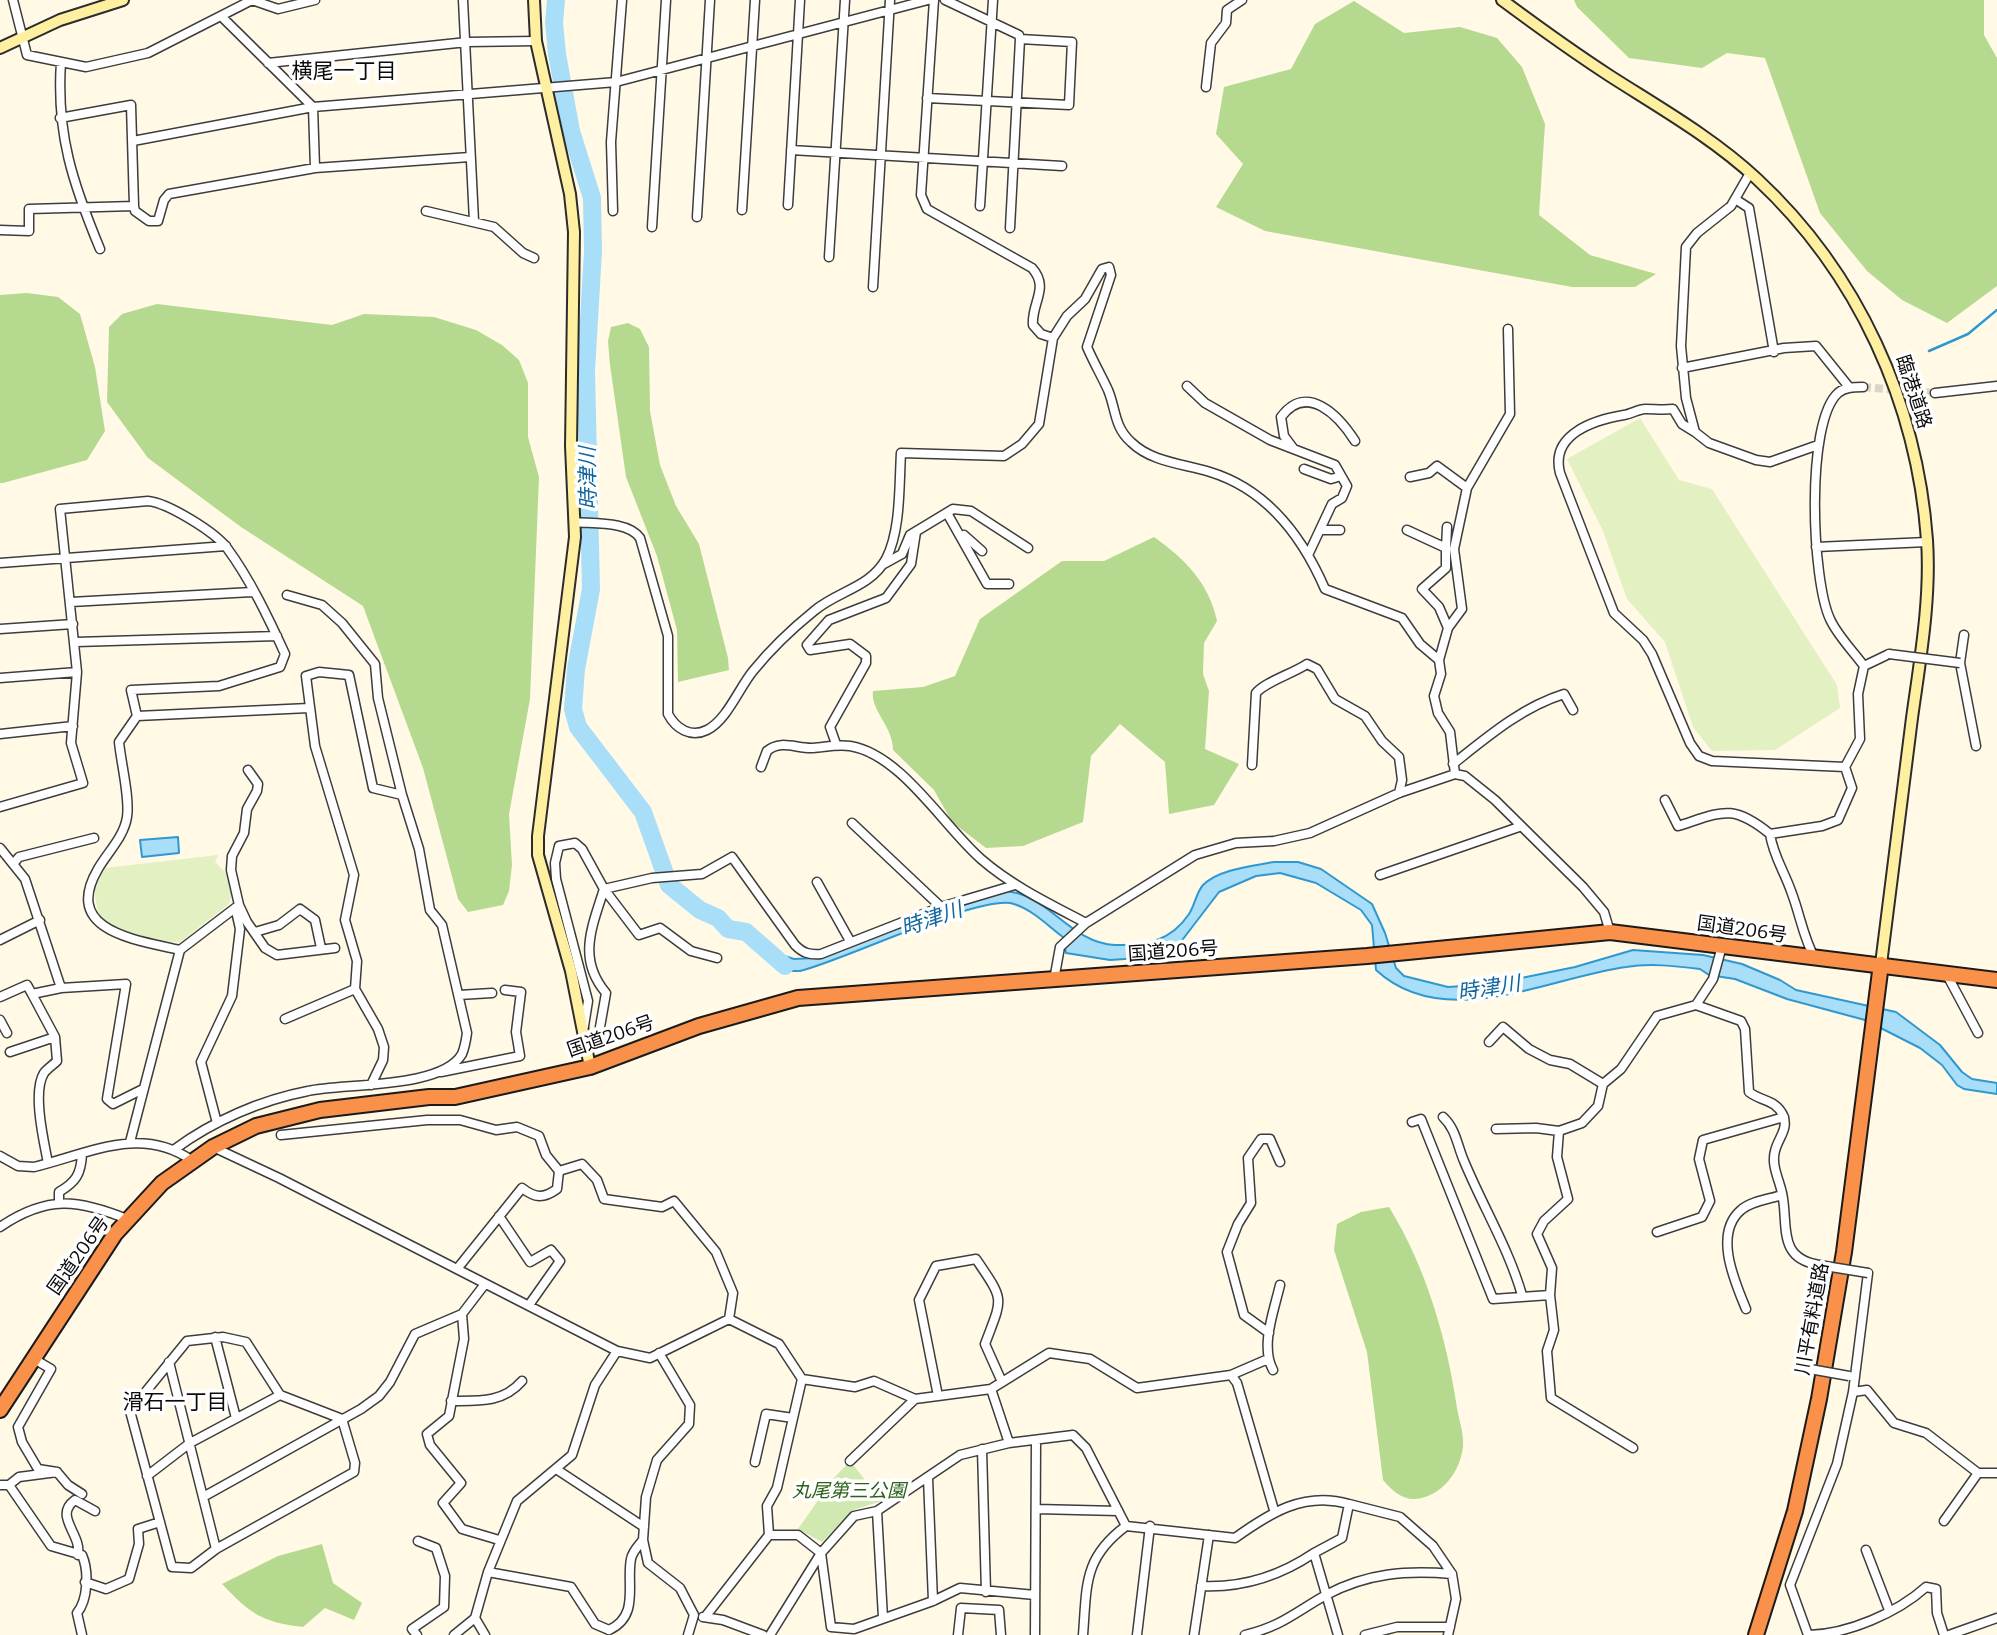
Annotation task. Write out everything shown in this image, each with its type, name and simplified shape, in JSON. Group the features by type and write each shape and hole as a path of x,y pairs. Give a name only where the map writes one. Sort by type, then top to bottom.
{"highway":[{"name":"国道206号","path":"0,1410 116,1234 162,1183 213,1147 256,1126 320,1110 429,1097 455,1097 590,1067 699,1026 798,998 1367,956 1610,932 1721,951 1881,964 1997,981"},
{"name":"川平有料道路","path":"1756,1635 1788,1537 1814,1422 1844,1252 1881,964"},
{"name":"川平有料道路","path":"1764,1635 1805,1507 1822,1432 1851,1246 1874,1032"}],"street":[{"path":"13,0 27,55 86,67 148,53 252,0 278,9 315,0"},
{"path":"0,48 24,35 123,0"},
{"path":"463,0 474,221"},
{"path":"534,0 536,41 570,194 574,232 571,446 574,522 571,571 538,836 539,866 571,971 590,1067"},
{"path":"613,211 611,142 622,0"},
{"path":"652,227 666,0"},
{"path":"697,217 710,0"},
{"path":"742,210 755,0"},
{"path":"788,205 800,0"},
{"path":"829,257 845,0"},
{"path":"873,287 890,0"},
{"path":"133,141 313,107 616,82 928,0"},
{"path":"934,0 921,195 928,209 1032,268 1041,281 1033,325 1041,334 1053,338"},
{"path":"945,0 1019,34 1010,228"},
{"path":"980,206 993,0"},
{"path":"1206,87 1211,43 1226,23 1227,10 1242,0"},
{"name":"臨港道路","path":"1502,0 1680,120 1750,173 1798,220 1840,278 1881,350 1900,400 1917,468 1927,542 1920,656 1881,964"},
{"path":"222,17 313,107 315,168"},
{"path":"927,98 1069,105 1072,42 1020,39"},
{"path":"268,63 467,41 536,41"},
{"path":"61,62 60,118 67,162 100,249"},
{"path":"60,118 131,105 134,206 135,211 149,221 158,221 164,200 169,194 315,168 470,157"},
{"path":"791,150 1062,166"},
{"path":"1695,432 1682,368 1686,247 1697,233 1731,206 1750,173"},
{"path":"1735,199 1749,208 1774,352"},
{"path":"0,230 29,231 29,209 134,206"},
{"path":"426,211 494,227 523,253 534,258"},
{"path":"882,565 893,538 901,453 1004,456 1014,450 1039,424 1053,338 1067,316 1085,299 1102,269 1108,267 1111,275 1087,347 1108,390 1121,432 1132,444 1152,456 1241,484 1271,506 1309,553 1325,589 1402,618 1420,645 1439,660"},
{"path":"1455,775 1450,732 1437,713 1434,696 1441,674 1439,660 1448,628 1462,609 1454,549 1467,488 1510,414 1508,329"},
{"path":"1682,368 1816,346 1849,387"},
{"path":"1187,386 1205,403 1270,440 1335,465 1347,486 1342,498 1332,504 1309,553"},
{"path":"1935,393 1997,386"},
{"path":"1770,834 1822,826 1839,820 1852,788 1845,767 1860,739 1858,694 1864,666 1830,620 1821,590 1816,547 1818,445 1836,394 1849,387 1863,387"},
{"path":"1293,448 1284,436 1281,417 1289,406 1300,403 1321,405 1341,419 1355,441"},
{"path":"1818,445 1770,462 1756,460 1709,443 1682,424 1672,409 1645,409 1596,421 1569,437 1557,460 1614,613 1643,640 1652,654 1690,743 1699,756 1712,761 1845,767"},
{"path":"1410,477 1429,473 1437,466 1467,488"},
{"path":"1304,469 1331,479 1341,476"},
{"path":"0,807 83,783 71,743 77,672 76,642 60,509 148,501 161,502 172,508 226,546 285,654 280,667 219,686 131,690 138,716"},
{"path":"574,522 634,530 640,538 668,636 667,715 676,726 693,733 706,731 716,724 754,669 814,610 833,597 860,586 882,565 902,554 905,542 916,532 953,509 971,511 1028,548"},
{"path":"947,513 959,532 985,588 1009,584"},
{"path":"1447,527 1446,568 1422,589 1439,607 1448,628"},
{"path":"1322,530 1340,530"},
{"path":"1407,530 1446,548"},
{"path":"836,744 830,727 846,704 866,663 866,656 850,644 810,650 807,645 829,620 886,598 911,564 916,532"},
{"path":"959,532 982,551"},
{"path":"1816,547 1927,542"},
{"path":"0,563 226,546"},
{"path":"71,602 252,592"},
{"path":"286,596 322,605 342,623 376,664 378,698 402,795 419,849 430,910 442,925 467,1033 465,1046 456,1060 437,1073"},
{"path":"0,629 73,624"},
{"path":"1964,635 1960,663 1976,746"},
{"path":"76,642 277,636"},
{"path":"1864,666 1889,654 1960,663"},
{"path":"1252,765 1256,694 1263,684 1285,678 1307,664 1317,669 1335,699 1365,716 1382,741 1399,757 1402,780 1398,793"},
{"path":"371,1085 383,1060 384,1047 378,1029 355,989 357,961 345,920 354,875 315,746 306,676 319,671 349,675 373,788 402,795"},
{"path":"0,678 77,672"},
{"path":"1453,764 1541,701 1564,694 1573,710"},
{"path":"138,716 309,708"},
{"path":"138,716 119,742 127,818 111,852 92,881 88,893 90,909 102,926 113,933 180,950"},
{"path":"0,734 73,726"},
{"path":"761,768 771,747 785,744 810,748 836,744 854,746 888,764 920,789 932,807 981,859 1015,884 1086,923"},
{"path":"248,770 258,784 247,809 244,833 232,856 231,870 239,905 265,948 276,956 335,948"},
{"path":"1054,980 1060,947 1086,923 1195,855 1236,843 1274,841 1310,833 1398,793 1455,775 1465,776 1485,792 1590,896 1604,912 1610,932"},
{"path":"1665,800 1678,826 1719,813 1747,815 1770,834 1772,851 1790,886 1805,940 1815,959"},
{"path":"852,823 941,906"},
{"path":"1380,875 1518,827"},
{"path":"13,863 19,857 94,838"},
{"path":"583,1032 588,1001 556,879 555,863 559,846 575,843 582,849 604,890 639,935 660,928 691,951 717,958"},
{"path":"0,848 25,879 61,988"},
{"path":"604,890 652,878 702,874 732,857 802,952 821,954 941,906 1015,884"},
{"path":"817,882 850,941"},
{"path":"600,1027 606,993 593,978 587,947 604,890"},
{"path":"130,1142 180,950 239,905"},
{"path":"216,1123 201,1062 232,996 239,942 236,911 239,905"},
{"path":"255,932 279,925 300,909 315,920 321,948"},
{"path":"0,940 40,920"},
{"path":"1696,1005 1713,979 1721,951"},
{"path":"1946,973 1978,1033"},
{"path":"32,994 61,988 126,984 107,1099 113,1104 143,1089"},
{"path":"0,997 27,985 55,1037 57,1061 43,1074 40,1090 40,1128 48,1163"},
{"path":"285,1019 355,989"},
{"path":"175,1149 216,1123 308,1090 371,1085 520,1056 516,1032 521,992 505,990"},
{"path":"458,995 492,993"},
{"path":"1496,1129 1536,1128 1559,1131 1582,1123 1598,1106 1603,1084 1621,1069 1657,1016 1696,1005 1741,1021 1745,1029 1749,1092 1774,1102 1784,1117 1785,1129 1774,1152 1774,1167 1783,1195 1789,1248 1804,1263 1868,1273 1853,1392 1837,1464 1790,1585 1809,1635 1835,1634 1889,1610 1914,1597 1926,1587 1936,1589 1937,1613 1946,1635 1997,1618"},
{"path":"0,1020 7,1033"},
{"path":"1489,1042 1503,1027 1529,1049 1550,1060 1570,1064 1603,1084"},
{"path":"10,1052 55,1037"},
{"path":"1443,1117 1452,1126 1464,1161 1511,1257 1522,1295"},
{"path":"1657,1232 1702,1216 1710,1201 1699,1159 1703,1140 1784,1117"},
{"path":"1412,1122 1421,1119 1493,1299 1550,1295"},
{"path":"281,1135 427,1120 460,1120 496,1130 517,1127 539,1136 546,1156 559,1171 557,1189 546,1197 533,1196 522,1188 457,1269"},
{"path":"1559,1131 1557,1157 1568,1199 1544,1221 1537,1234 1552,1268 1550,1295 1554,1330 1547,1351 1551,1398 1633,1448"},
{"path":"1269,1333 1244,1315 1227,1252 1238,1224 1251,1203 1248,1158 1261,1139 1270,1139 1280,1162"},
{"path":"0,1156 18,1166 48,1163 130,1142 175,1149 191,1160"},
{"path":"213,1147 617,1350 650,1358 729,1319"},
{"path":"59,1201 59,1192 78,1176 82,1154"},
{"path":"559,1171 582,1164 597,1180 604,1199 662,1207 674,1201 716,1252 733,1293 729,1319"},
{"path":"1746,1309 1735,1281 1727,1240 1732,1222 1741,1209 1783,1195"},
{"path":"0,1227 19,1214 59,1201 94,1205 129,1220"},
{"path":"499,1216 530,1262 551,1250 560,1261 529,1305"},
{"path":"938,1396 919,1300 936,1266 976,1259 997,1290 1000,1301 985,1344 1002,1382"},
{"path":"203,1497 379,1396 390,1382 415,1334 462,1314 485,1284"},
{"path":"1273,1370 1268,1359 1269,1333 1280,1285"},
{"path":"462,1314 464,1339 449,1416 427,1434 430,1445 461,1483 443,1503 462,1529 499,1540"},
{"path":"705,1617 769,1535 766,1506 777,1488 802,1379 779,1344 729,1319"},
{"path":"215,1337 246,1342 280,1395 342,1419 355,1463 354,1472 216,1549 191,1569 172,1567 130,1411 187,1341 215,1337"},
{"path":"215,1337 236,1418"},
{"path":"454,1635 475,1618 499,1540 517,1501 572,1455 595,1385 617,1350"},
{"path":"659,1353 690,1405 689,1424 657,1460 646,1497 643,1540 648,1563 680,1588 694,1615 688,1635"},
{"path":"802,1379 855,1387 874,1381 915,1399 991,1389 1049,1353 1090,1359 1137,1388 1231,1375 1268,1359"},
{"path":"34,1359 51,1369 18,1427 22,1443 38,1469 57,1472 68,1485 82,1494"},
{"path":"169,1362 216,1549"},
{"path":"1810,1369 1849,1376"},
{"path":"1231,1375 1237,1383 1274,1510"},
{"path":"451,1401 502,1398 512,1393 522,1381"},
{"path":"991,1389 1009,1443"},
{"path":"1853,1392 1867,1390 1894,1423 1926,1433 1978,1474 1997,1473"},
{"path":"147,1476 190,1443 280,1395"},
{"path":"850,1461 915,1399"},
{"path":"755,1462 766,1414 793,1418"},
{"path":"770,1635 821,1553 855,1516 877,1511 960,1455 1009,1443 1073,1435 1086,1448 1126,1526"},
{"path":"1035,1635 1036,1440"},
{"path":"982,1449 986,1591"},
{"path":"556,1469 644,1527"},
{"path":"57,1472 19,1477 5,1485 51,1546 78,1555 85,1562 84,1605 77,1613 82,1635"},
{"path":"1944,1521 1978,1474"},
{"path":"928,1478 933,1601"},
{"path":"1083,1635 1090,1569 1104,1542 1126,1526 1150,1526 1234,1538 1274,1510 1314,1499 1331,1499 1399,1517 1433,1546 1452,1574 1456,1599 1449,1631 1397,1627 1365,1635"},
{"path":"78,1555 79,1547 66,1521 66,1511 75,1500 95,1511"},
{"path":"1201,1586 1229,1587 1288,1570 1342,1538 1349,1504"},
{"path":"1036,1509 1118,1511"},
{"path":"877,1511 883,1618"},
{"path":"85,1582 106,1589 129,1579 139,1544 138,1529 160,1522"},
{"path":"1137,1635 1150,1526"},
{"path":"769,1535 798,1535 821,1553 831,1627 854,1629 933,1601 960,1588 1035,1595"},
{"path":"1194,1635 1209,1535"},
{"path":"488,1572 571,1587 595,1624 609,1633 619,1626 632,1598 631,1557 643,1540"},
{"path":"417,1635 412,1629 444,1607 445,1576 436,1548 418,1541"},
{"path":"1866,1550 1889,1610"},
{"path":"1314,1553 1338,1635"},
{"path":"1245,1635 1275,1628 1328,1594 1377,1574 1409,1570 1452,1574"},
{"path":"958,1635 961,1608 999,1610 1001,1635"},
{"path":"694,1615 723,1620 763,1635"},
{"path":"475,1618 485,1635"}],"green space":[{"path":"1574,0 1984,0 1984,35 1997,58 1997,286 1947,323 1902,300 1867,271 1820,213 1765,58 1727,53 1702,68 1629,58 1577,7"},
{"path":"1354,1 1404,33 1460,27 1497,38 1522,67 1545,124 1539,215 1590,255 1656,274 1635,287 1572,287 1265,231 1216,207 1243,164 1216,134 1224,87 1291,69 1315,24"},
{"path":"27,293 58,297 80,314 95,367 105,431 87,460 0,483 0,295"},
{"path":"157,304 332,325 364,314 434,317 476,330 502,345 519,360 528,383 528,437 539,477 530,699 509,814 512,865 509,891 503,905 468,912 458,899 423,768 363,606 241,527 148,458 107,402 109,327 122,314"},
{"path":"628,323 640,329 649,347 650,411 660,465 676,506 699,544 728,658 729,670 678,682 677,630 657,556 626,477 610,365 608,341 611,327"},
{"path":"1640,418 1679,480 1712,489 1837,685 1840,708 1775,750 1712,751 1693,727 1665,642 1627,599 1603,531 1567,459"},
{"path":"1154,537 1194,573 1213,607 1217,621 1204,643 1203,674 1209,691 1205,749 1239,764 1214,805 1169,814 1165,762 1120,724 1091,756 1083,822 1023,846 986,848 952,822 934,790 893,750 889,733 875,705 873,691 923,687 955,676 980,619 1062,561 1104,561"},
{"path":"218,855 215,862 226,873 233,891 229,904 180,942 160,941 109,926 99,917 94,891 105,868"},
{"path":"1389,1207 1414,1254 1433,1304 1447,1356 1463,1437 1460,1462 1452,1476 1442,1488 1428,1496 1414,1499 1398,1494 1383,1480 1367,1352 1334,1250 1337,1224 1361,1212"},
{"name":"丸尾第三公園","path":"850,1461 882,1501 853,1510 822,1542 798,1529 833,1479"},
{"path":"322,1544 333,1583 362,1603 354,1620 325,1608 303,1627 277,1622 249,1609 222,1584 278,1556"}],"water":[{"path":"178,837 179,853 142,857 140,840"},
{"name":"時津川","path":"1274,862 1298,862 1321,869 1372,904 1396,968 1404,976 1448,987 1492,984 1575,967 1633,950 1703,955 1742,964 1796,990 1896,1012 1940,1045 1962,1072 1972,1079 1997,1083 1997,1094 1964,1089 1957,1085 1942,1065 1920,1048 1865,1020 1787,999 1735,979 1709,975 1700,969 1663,965 1635,966 1497,996 1464,1000 1433,998 1403,988 1376,970 1372,925 1361,910 1316,883 1280,873 1256,876 1219,892 1170,956 1110,960 1066,953 1063,937 1034,914 1014,904 997,903 944,918 800,971 779,971 765,955 769,951 794,959 815,958 1003,891 1033,900 1084,936 1099,942 1115,945 1147,943 1166,936 1182,923 1201,888 1210,880 1237,869"}],"waterway":[{"name":"時津川","path":"556,0 554,23 557,54 571,131 592,198 593,251 586,371 591,589 576,669 573,709 578,727 643,812 669,885 700,910 718,918 728,929 746,932 785,966"},
{"path":"1929,351 1968,334 1997,310"}],"tunnel":[{"path":"1863,387 1935,393"}],"district":[{"name":"横尾一丁目","path":"344,72"},
{"name":"滑石一丁目","path":"175,1403"}]}
